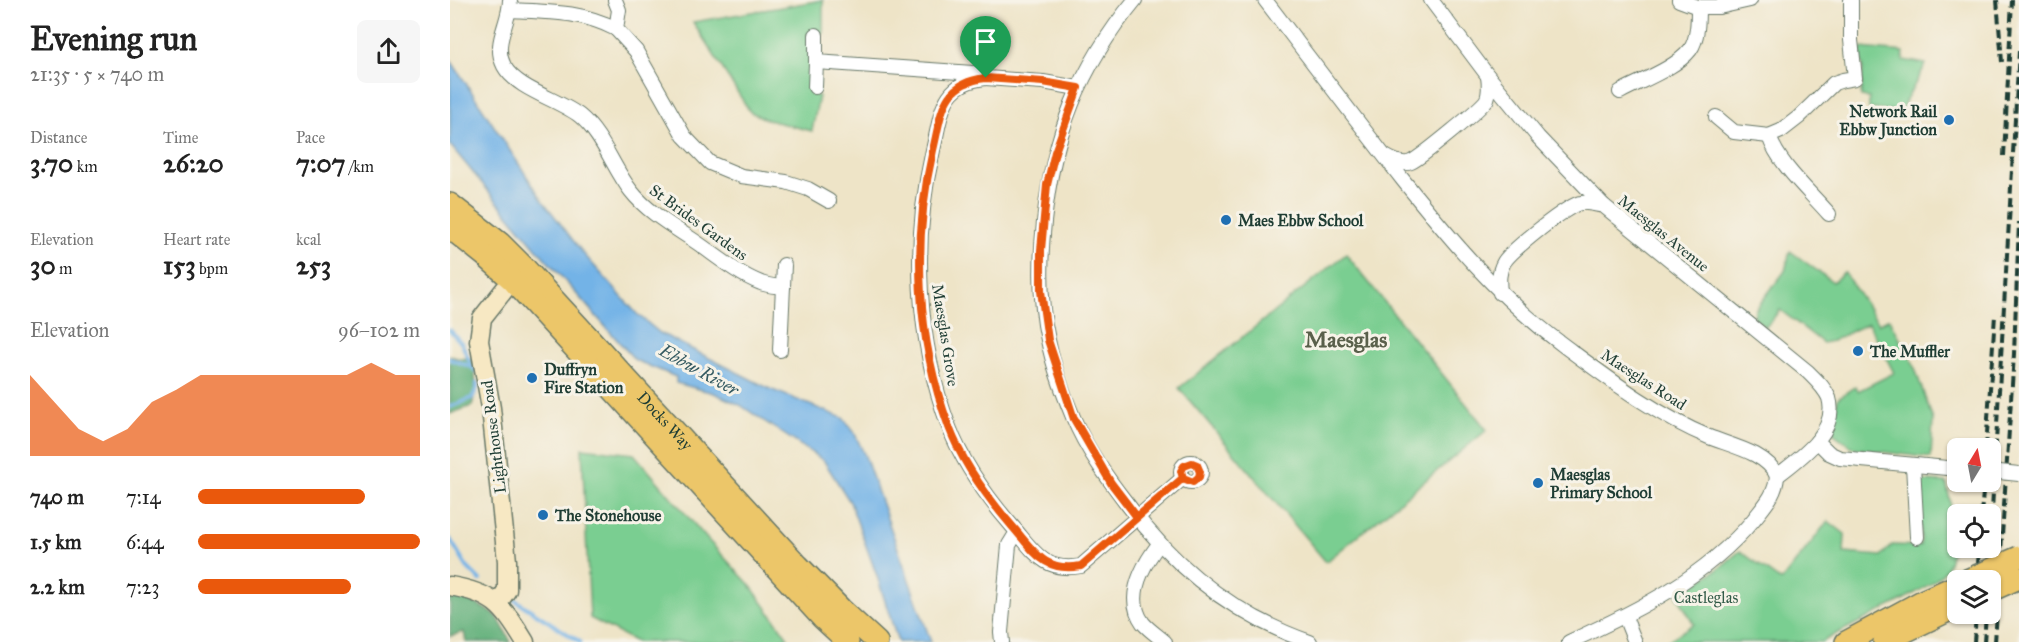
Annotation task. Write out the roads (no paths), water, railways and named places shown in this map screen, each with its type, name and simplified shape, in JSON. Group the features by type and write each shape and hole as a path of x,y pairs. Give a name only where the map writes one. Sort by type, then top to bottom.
{"main road":[{"name":"Docks Way","path":"450,204 500,243 526,269 798,565 873,639"},
{"name":"Docks Way","path":"450,228 512,280 822,618 848,642"},
{"path":"1990,570 2019,557"},
{"path":"2001,586 2019,578"},
{"path":"1846,642 1947,590"},
{"path":"1884,642 1947,611"}],"street":[{"path":"615,0 619,10 616,29"},
{"path":"1135,0 1113,26 1078,88 1055,152 1047,185 1041,250 1041,291 1048,340 1074,419 1111,483 1160,544 1212,591 1247,614 1291,636 1310,642"},
{"name":"Maesglas Road","path":"1265,0 1453,242 1500,293 1562,344 1643,401 1698,432 1763,458 1773,466 1778,476"},
{"name":"Maesglas Avenue","path":"1431,0 1488,76 1544,144 1604,206 1820,384 1828,397 1829,424 1799,460 1778,476"},
{"path":"1679,0 1698,8 1719,7 1750,0"},
{"path":"1716,117 1734,132 1769,136 1781,131 1799,117 1834,83 1855,78 1851,40 1851,0"},
{"path":"510,5 580,15 597,19 616,29 636,51 684,136 710,163 741,176 786,182 808,189 829,201"},
{"name":"St Brides Gardens","path":"510,5 500,38 504,66 514,78 581,117 592,128 631,191 652,212 743,275 763,284 783,287"},
{"path":"1620,92 1677,61 1691,48 1698,8"},
{"path":"815,87 816,35"},
{"name":"Maesglas Grove","path":"816,62 973,73 986,78"},
{"path":"1383,154 1395,161 1411,162 1451,132 1486,101 1489,90 1488,76"},
{"name":"Maesglas Grove","path":"1078,88 1043,82 971,79 956,88 945,101 924,199 919,268 928,348 939,396 964,460 985,494 1035,552 1051,565 1066,569 1081,566 1183,478"},
{"path":"1769,136 1772,146 1788,167 1829,213"},
{"path":"1500,293 1498,275 1505,260 1535,234 1567,208 1581,203 1604,206"},
{"path":"780,350 784,265"},
{"name":"Lighthouse Road","path":"498,603 507,590 507,561 491,408 479,341 482,318 512,280"},
{"path":"1816,441 1840,458 1947,468"},
{"path":"1917,537 1918,466"},
{"path":"2001,472 2019,474"},
{"path":"1569,642 1625,617 1674,588 1712,561 1748,526 1769,500 1778,476"},
{"path":"1002,642 1009,545 1017,532"},
{"path":"1160,544 1146,562 1139,578 1136,603 1144,624 1165,642"},
{"path":"450,586 465,588 498,603 525,642"},
{"path":"1625,617 1635,642"},
{"path":"530,642 535,642"}],"water":[{"name":"Ebbw River","path":"450,59 543,201 582,252 637,314 660,333 770,389 843,418 854,432 865,456 931,642 898,642 850,502 824,461 740,405 714,393 676,383 676,377 635,360 536,248 450,145"}],"waterway":[{"path":"450,330 462,344 476,372"},
{"path":"450,359 472,367"},
{"path":"450,407 472,398 477,383"},
{"path":"450,539 467,567 480,580"},
{"path":"515,600 580,642"}],"railway":[{"path":"1997,0 2002,62"},
{"path":"2004,156 2012,0"},
{"path":"1992,504 2019,51"},
{"path":"1995,642 2014,354 2019,222"},
{"path":"1987,438 1995,315"},
{"path":"1982,504 1983,492"},
{"path":"1978,558 1978,570"},
{"path":"1989,558 1989,570"},
{"path":"1974,642 1975,624"},
{"path":"1984,642 1985,624"}],"place":[{"name":"Network Rail Ebbw Junction","path":"1949,120"},
{"name":"Maes Ebbw School","path":"1226,220"},
{"name":"The Muffler","path":"1858,351"},
{"name":"Duffryn Fire Station","path":"532,378"},
{"name":"Maesglas Primary School","path":"1538,483"},
{"name":"The Stonehouse","path":"543,515"}],"district":[{"name":"Maesglas","path":"1346,339"}],"park label":[{"name":"Castleglas","path":"1706,597"}]}
